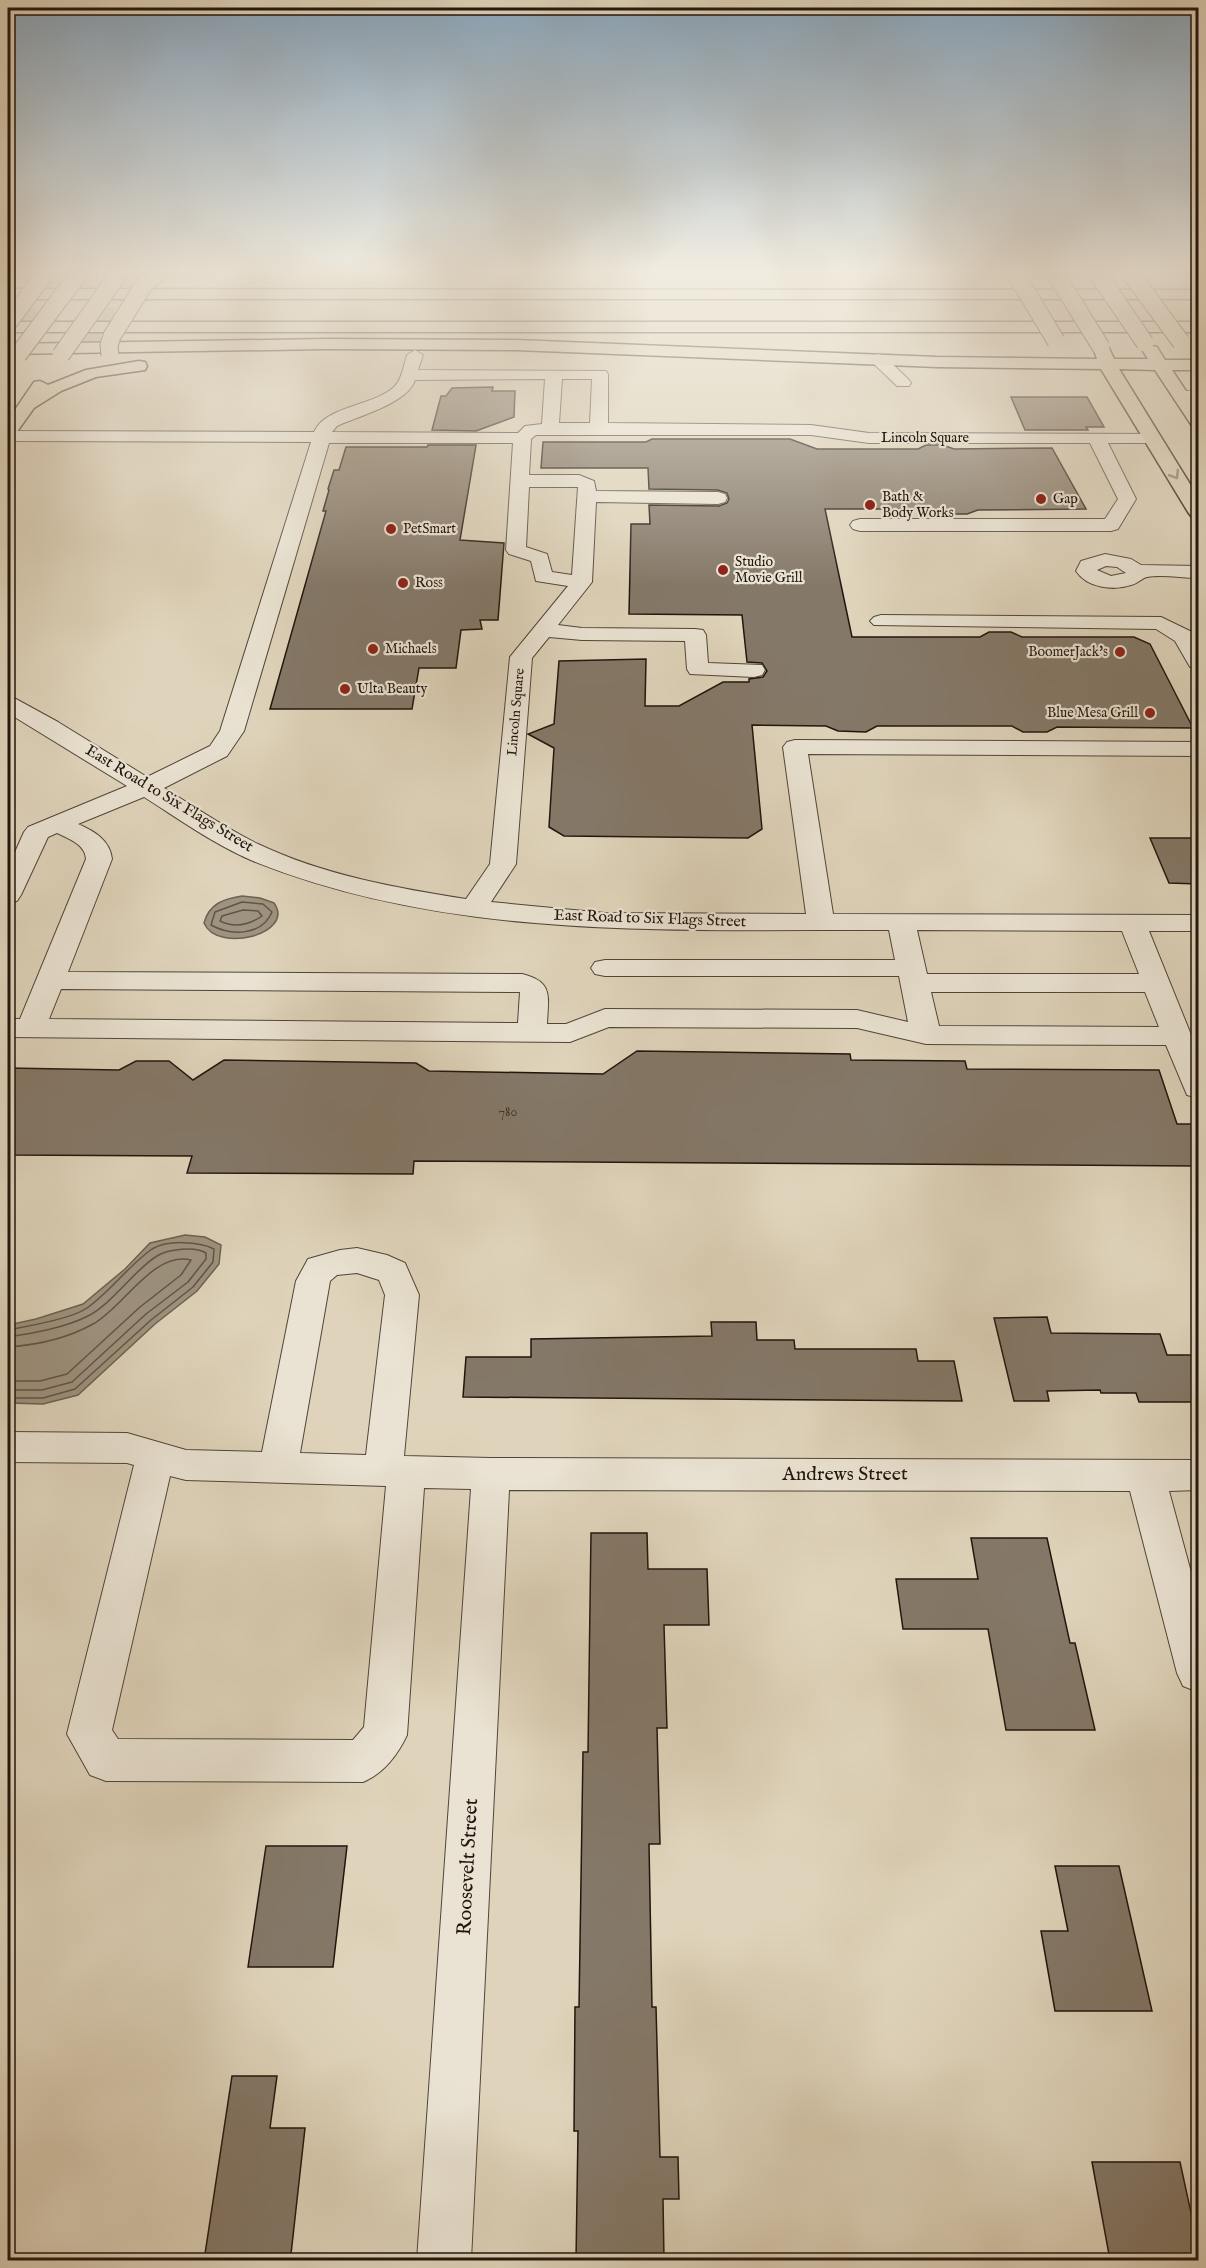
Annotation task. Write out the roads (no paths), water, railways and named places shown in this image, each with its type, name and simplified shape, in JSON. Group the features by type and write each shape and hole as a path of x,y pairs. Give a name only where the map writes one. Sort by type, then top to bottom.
{"main road":[{"path":"8,434 47,376"},
{"path":"26,405 59,384 79,376"},
{"path":"1058,376 1096,384 1128,401"},
{"path":"1114,376 1198,512"},
{"path":"1171,376 1190,396 1198,422"}],"street":[{"path":"8,895 37,832 146,787 219,752 232,731 324,429 331,422 393,396 405,386 408,376"},
{"path":"517,417 551,422 554,376"},
{"path":"599,429 600,376"},
{"path":"895,376 903,384"},
{"path":"342,418 390,418"},
{"name":"Lincoln Square","path":"8,434 522,438 531,430 551,422 599,429 811,430 869,438 1152,438"},
{"path":"520,480 585,482 587,484 582,582 543,577 540,558 516,550 522,438"},
{"path":"1097,439 1104,456 1118,476 1127,500 1111,525 1105,560"},
{"path":"587,496 718,498"},
{"path":"860,525 1111,525"},
{"path":"1136,571 1137,574 1130,580 1116,582 1094,577 1086,571 1092,562 1105,560 1128,565 1136,571 1198,572"},
{"name":"Lincoln Square","path":"474,907 503,864 521,657 582,582"},
{"path":"1116,582 1138,599 1161,623 1184,637 1198,662"},
{"path":"881,621 1161,623"},
{"path":"543,630 582,634 695,635 698,669 754,670"},
{"name":"East Road to Six Flags Street","path":"8,704 44,723 200,821 261,855 343,881 412,897 519,914 605,921 1198,923"},
{"path":"821,921 795,747 1198,749"},
{"path":"19,1028 50,980 100,852 96,845 57,824"},
{"path":"605,921 605,1018"},
{"path":"901,921 927,1035"},
{"path":"1132,922 1198,1088"},
{"path":"605,968 1156,983"},
{"path":"50,980 522,983 534,991 532,1033"},
{"path":"19,1028 570,1033 605,1018 857,1019 927,1035 1178,1036"},
{"path":"155,1456 89,1734 106,1760 363,1761 385,1735 402,1295 393,1272 373,1261 339,1260 320,1268 313,1281 278,1468"},
{"name":"Andrews Street","path":"8,1447 127,1448 186,1465 491,1474 1198,1475"},
{"name":"Roosevelt Street","path":"444,2260 491,1474"},
{"path":"1145,1474 1198,1673"}],"water":[{"path":"242,896 260,898 274,903 278,914 274,924 265,931 238,938 224,937 212,932 204,923 209,911 223,901"},
{"path":"185,1235 205,1237 221,1245 219,1264 197,1291 155,1324 78,1395 43,1404 8,1403 8,1325 83,1304 125,1269 150,1243"}],"place":[{"name":"Gap","path":"1041,499"},
{"name":"Bath & Body Works","path":"870,505"},
{"name":"PetSmart","path":"391,529"},
{"name":"Studio Movie Grill","path":"723,570"},
{"name":"Ross","path":"403,583"},
{"name":"Michaels","path":"373,649"},
{"name":"BoomerJack's","path":"1120,652"},
{"name":"Ulta Beauty","path":"345,689"},
{"name":"Blue Mesa Grill","path":"1150,713"}]}
